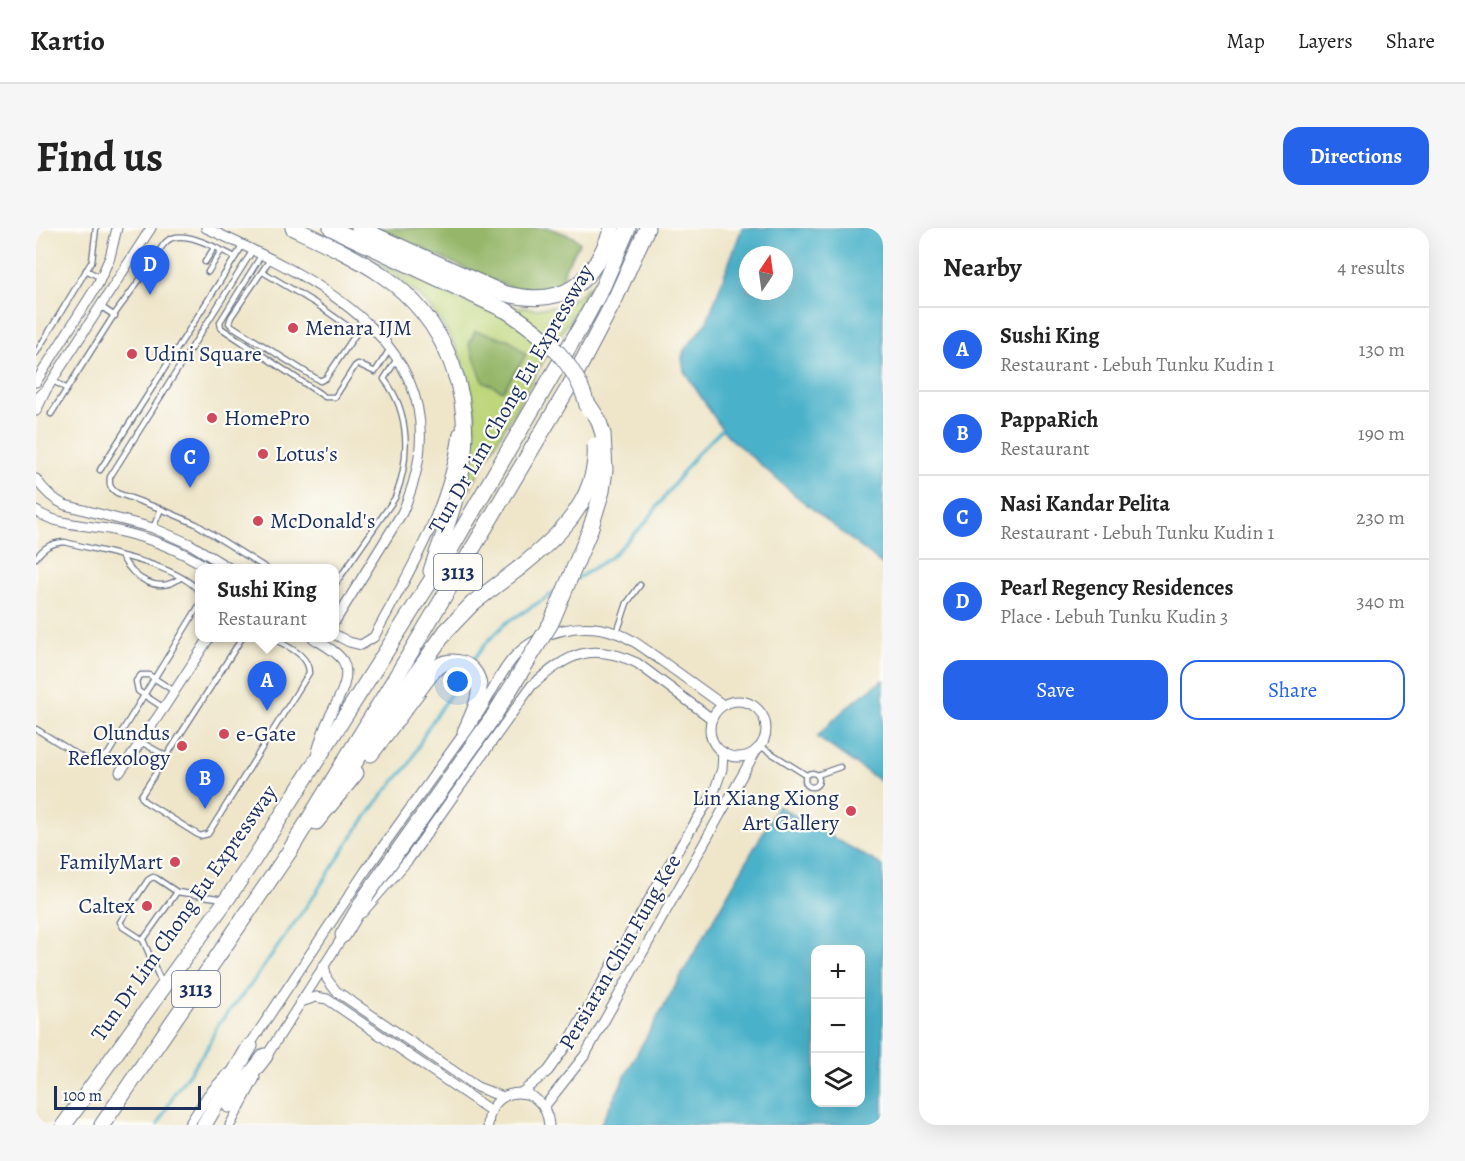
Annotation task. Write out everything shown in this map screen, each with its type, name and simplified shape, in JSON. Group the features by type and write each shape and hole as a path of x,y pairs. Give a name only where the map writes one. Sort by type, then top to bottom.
{"highway":[{"path":"293,228 342,252 383,276 411,301 440,338 455,370 461,392 465,439 461,475 456,497 423,594"},
{"path":"331,228 507,311 533,328 559,352 576,376 587,402 598,419 603,434 604,470 602,491 590,530 551,623 493,717 366,897 343,935"},
{"path":"359,228 503,293 522,298 556,296 580,283 597,266 612,228"},
{"name":"Tun Dr Lim Chong Eu Expressway","path":"64,1125 227,899 423,594 579,330 603,286 628,228"},
{"name":"Tun Dr Lim Chong Eu Expressway","path":"104,1123 289,852 399,672 570,385 616,297 647,228"},
{"path":"313,826 446,631 473,603 557,536 583,500 595,463 593,430 587,402"},
{"path":"289,852 313,826 389,732 433,671 442,663 458,662 470,668 479,680 477,703 465,732"},
{"path":"216,1125 250,1046"},
{"path":"204,1125 235,1085 266,1056"}],"street":[{"path":"36,382 103,273 117,228"},
{"path":"138,246 145,228"},
{"path":"36,411 52,380 151,228"},
{"path":"206,228 262,254 317,284 364,321 390,349 408,378 419,415 420,450 416,476 402,513 339,616"},
{"path":"36,398 46,390"},
{"path":"339,637 355,645 364,645 371,640 422,549 450,474 456,446 461,392"},
{"path":"36,479 46,492 65,505 153,528 190,544 222,564"},
{"path":"36,511 57,520 115,530 162,544 182,552 202,564"},
{"path":"189,1125 208,1095 250,1046 366,870 485,705 507,668 527,646 549,634 584,628 617,633 636,642 723,705"},
{"path":"120,771 206,642"},
{"path":"313,765 327,721 343,687 345,674 343,661 319,642"},
{"path":"230,1125 266,1056 343,935 410,859 532,685 557,664 572,656 586,653 612,653 637,663 712,719"},
{"path":"507,668 525,669 530,675 532,685"},
{"path":"741,701 757,708 766,724 766,733 758,747 749,754 741,756 723,752 716,746 712,737 710,728 712,719 723,705 741,701"},
{"name":"Persiaran Chin Fung Kee","path":"544,1107 585,1055 758,747"},
{"name":"Persiaran Chin Fung Kee","path":"503,1097 521,1093 548,1071 568,1043 667,868 714,792 722,769 723,752"},
{"path":"324,965 327,979 336,991 477,1087 503,1097 491,1111 488,1125"},
{"path":"301,1002 316,997 327,999 491,1111"},
{"path":"521,1093 530,1095 544,1107 549,1125"}],"lane":[{"path":"36,353 92,261 96,228"},
{"path":"155,257 168,239 181,235 235,257"},
{"path":"100,470 243,245"},
{"path":"205,262 214,248"},
{"path":"208,272 221,251"},
{"path":"262,254 263,272"},
{"path":"262,254 222,318 219,324 221,328 325,397 335,397 358,364 375,372 390,349"},
{"path":"260,564 196,524 117,493 112,490 110,477 262,254"},
{"path":"92,261 103,273"},
{"path":"86,270 103,273"},
{"path":"51,414 146,271"},
{"path":"263,272 324,309 356,332"},
{"path":"263,272 257,276 229,323 320,381 326,378 364,321"},
{"path":"100,306 115,316"},
{"path":"339,579 394,498 405,461 402,412 393,390 384,379 397,359"},
{"path":"52,380 67,389"},
{"path":"153,528 161,509"},
{"path":"36,558 45,547 65,542 155,565 195,588"},
{"path":"122,557 128,568 153,585 164,586 180,578"},
{"path":"617,633 627,603 640,585"},
{"path":"36,729 83,759 99,759 108,754 195,612"},
{"path":"239,642 144,790 142,799 195,834 204,836 208,834 309,673 309,665 305,658 279,642"},
{"path":"164,708 137,689 138,677 145,674 174,691"},
{"path":"141,742 166,756"},
{"path":"758,747 806,775 810,773 816,775 840,767"},
{"path":"806,775 805,782 812,786 818,783 816,775"},
{"path":"163,986 143,940 123,927 120,922 148,880 156,878 177,892 227,899"},
{"path":"143,940 177,892"}],"green space":[{"path":"377,228 549,228 574,237 580,243 565,268 562,284 545,291 519,290 491,280"},
{"path":"366,257 485,311 515,307 536,309 557,306 575,298 592,284 541,365 464,498 475,426 473,398 466,370 445,328 426,302 404,282"},
{"path":"475,331 510,340 526,355 503,391 483,381 469,345"}],"water":[{"path":"742,228 883,228 883,565 796,496 730,438 684,371 682,358 684,350 706,324"},
{"path":"883,680 883,783 817,737 848,706"},
{"path":"778,806 883,866 883,1125 600,1125 636,1055"}],"waterway":[{"path":"575,580 611,557 646,522 695,456 722,429"},
{"path":"471,663 486,643 506,623 557,591"},
{"path":"158,1125 174,1094 208,1047 217,1026 250,986 317,891 353,835 384,793 409,765 427,729 466,671"}],"place":[{"name":"Pearl Regency Residences","path":"150,295"},
{"name":"Menara IJM","path":"293,328"},
{"name":"Udini Square","path":"132,354"},
{"name":"HomePro","path":"212,418"},
{"name":"Lotus's","path":"263,454"},
{"name":"Nasi Kandar Pelita","path":"190,488"},
{"name":"McDonald's","path":"258,521"},
{"name":"Sushi King","path":"267,711"},
{"name":"e-Gate","path":"224,734"},
{"name":"Olundus Reflexology","path":"182,746"},
{"name":"PappaRich","path":"205,809"},
{"name":"Lin Xiang Xiong Art Gallery","path":"851,811"},
{"name":"FamilyMart","path":"175,862"},
{"name":"Caltex","path":"147,906"}]}
